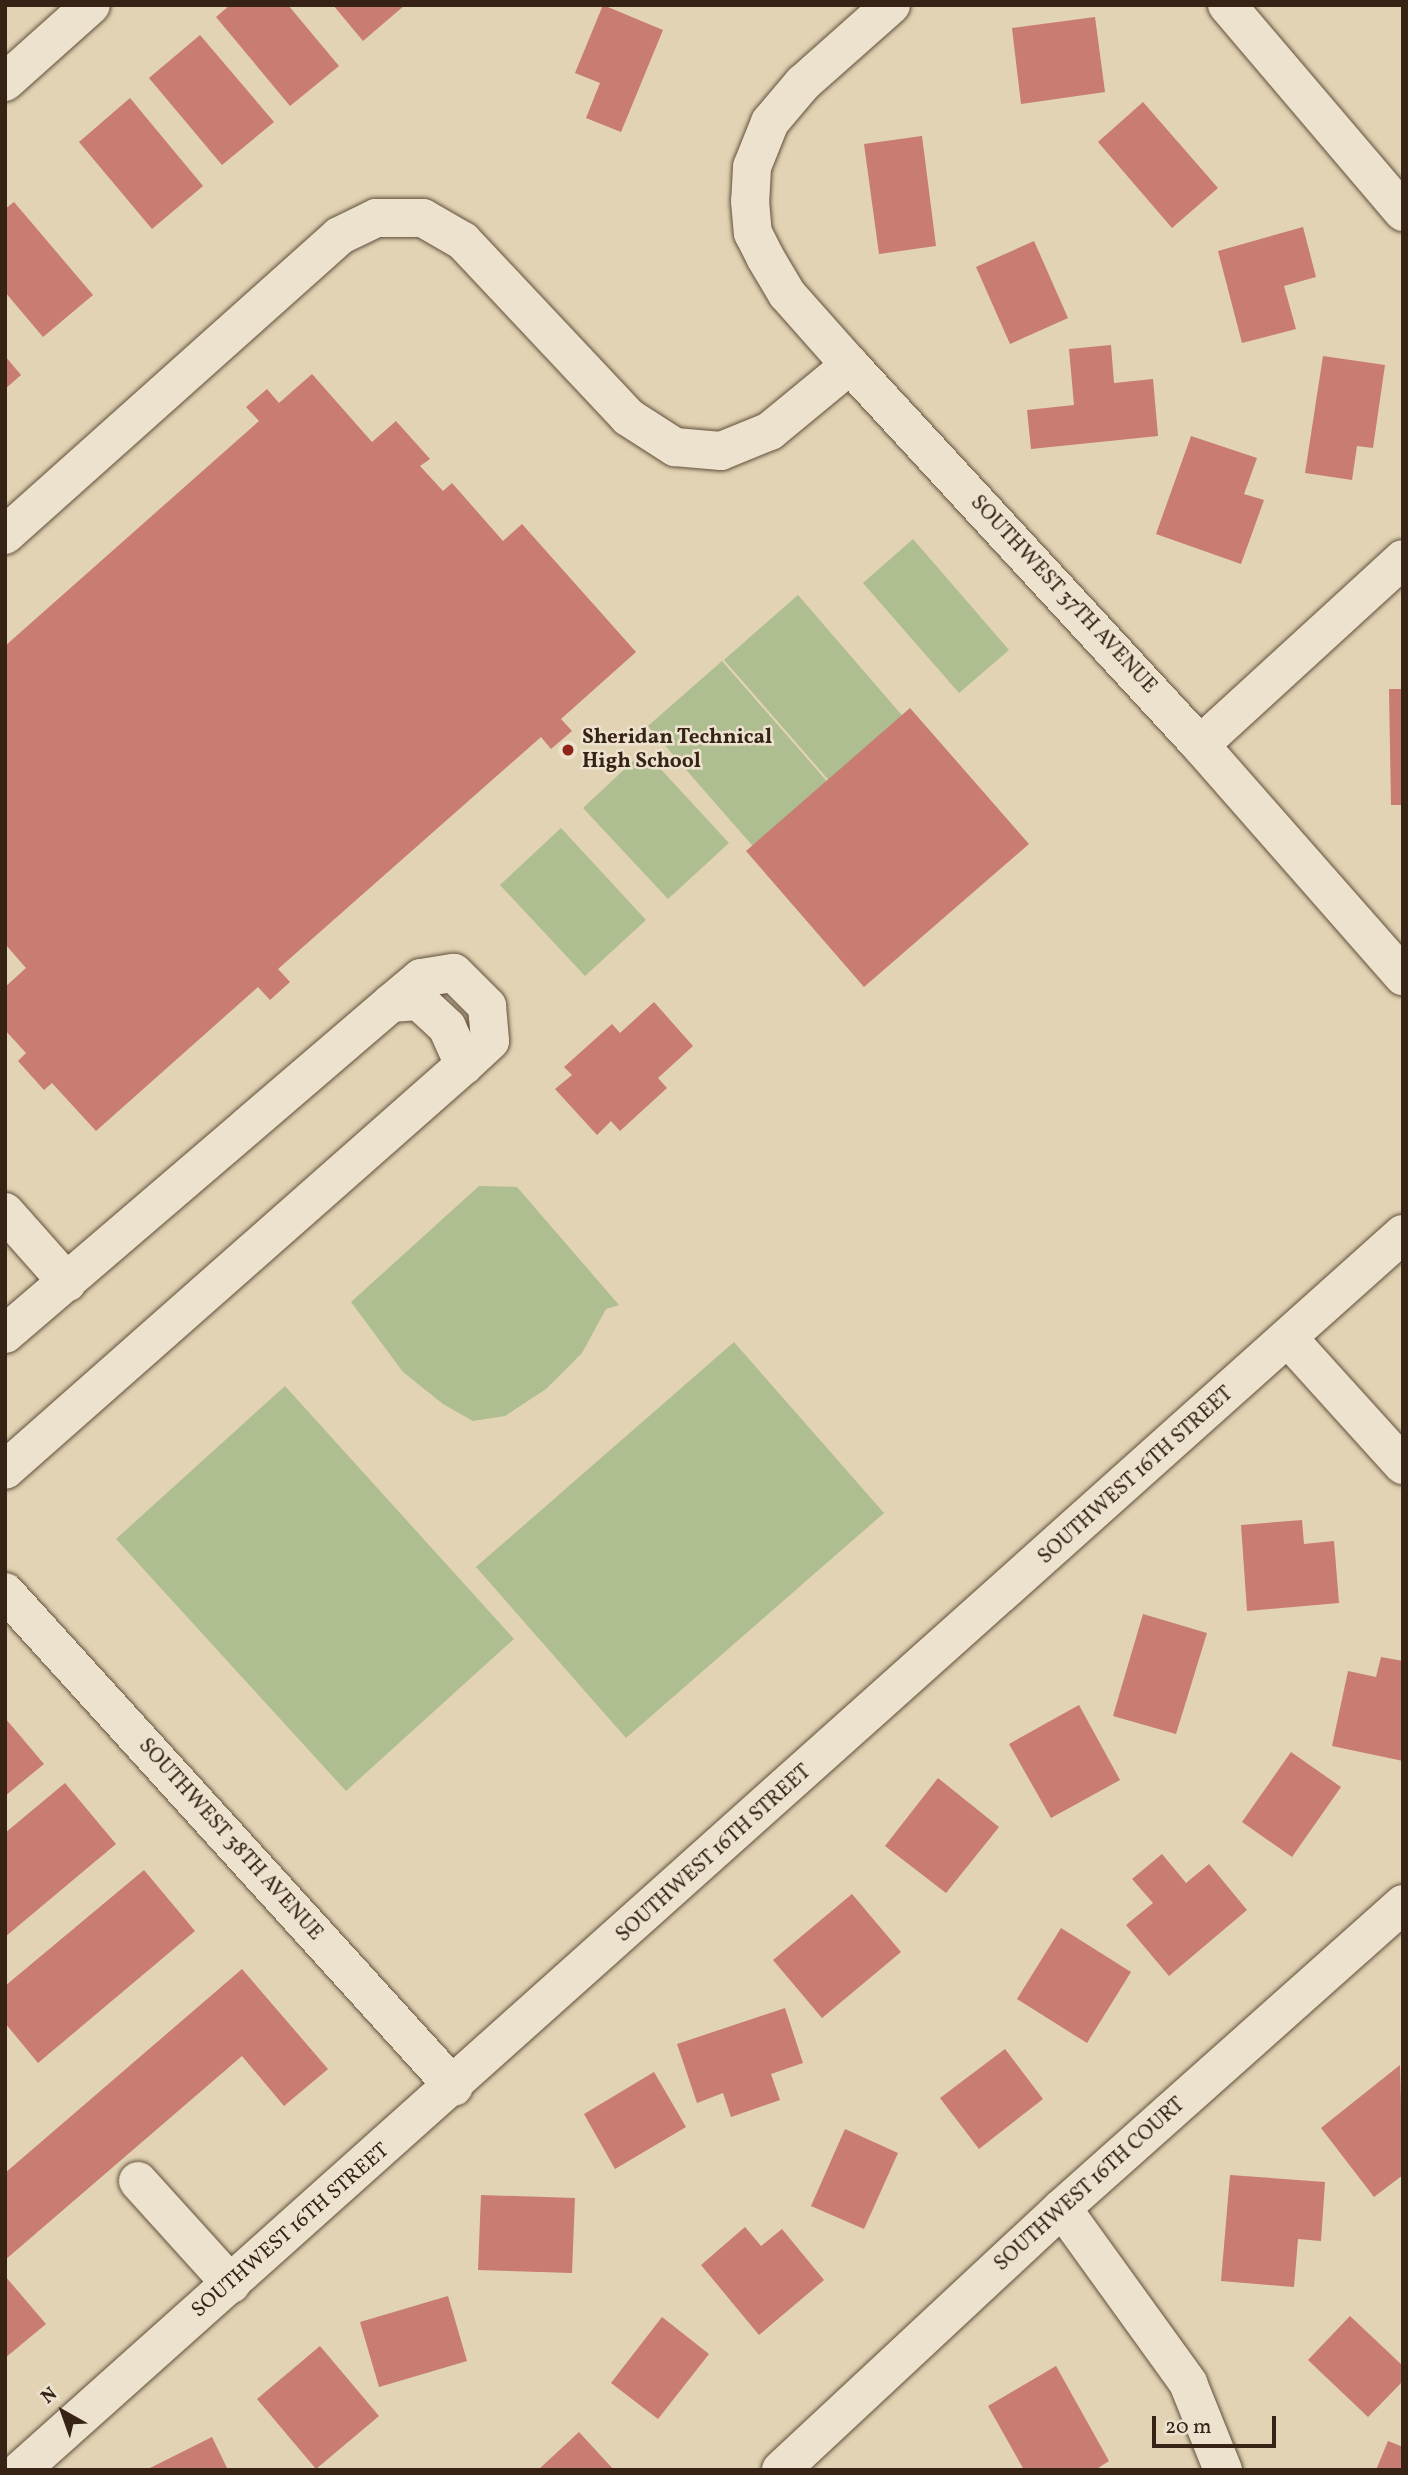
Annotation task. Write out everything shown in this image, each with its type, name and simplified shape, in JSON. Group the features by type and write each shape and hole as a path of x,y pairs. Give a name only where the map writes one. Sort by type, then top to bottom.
{"street":[{"path":"5,82 91,5"},
{"name":"SOUTHWEST 37TH AVENUE","path":"891,5 803,83 770,122 752,167 750,201 753,233 765,257 787,294 850,365 1200,745 1403,976"},
{"path":"1227,5 1403,212"},
{"path":"5,535 340,236 376,218 423,218 463,242 628,417 675,447 721,451 769,430 850,365"},
{"path":"1200,745 1403,559"},
{"path":"5,1334 391,1003 419,1001 447,1027 464,1065 5,1470"},
{"path":"5,1212 67,1282"},
{"name":"SOUTHWEST 16TH STREET","path":"21,2470 454,2087 1403,1234"},
{"path":"1289,1339 1403,1465"},
{"name":"SOUTHWEST 38TH AVENUE","path":"5,1592 454,2087"},
{"name":"SOUTHWEST 16TH COURT","path":"781,2470 1062,2208 1403,1904"},
{"path":"138,2181 231,2284"},
{"path":"1062,2208 1188,2383 1223,2470"}],"green space":[{"path":"913,539 1009,650 959,693 863,583"},
{"path":"798,595 906,720 833,785 724,660"},
{"path":"722,661 831,786 757,851 648,726"},
{"path":"644,751 729,843 668,899 583,808"},
{"path":"561,828 646,920 585,976 500,885"},
{"path":"479,1186 517,1187 619,1305 606,1309 582,1353 546,1389 505,1416 473,1421 443,1404 403,1372 351,1302"},
{"path":"734,1342 884,1513 626,1738 476,1567"},
{"path":"285,1386 514,1639 346,1791 116,1539"}],"building":[{"path":"230,5 288,5 339,66 290,106 216,17"},
{"path":"333,5 405,5 363,41"},
{"path":"603,5 663,30 621,132 586,118 600,83 575,73"},
{"path":"1095,17 1105,92 1021,104 1012,28"},
{"path":"200,35 274,122 222,165 149,78"},
{"path":"130,98 203,186 152,229 79,142"},
{"path":"1143,102 1218,188 1172,228 1098,142"},
{"path":"922,136 936,246 879,254 864,144"},
{"path":"14,202 93,295 43,337 5,292 5,209"},
{"path":"1303,227 1316,277 1284,286 1296,329 1242,343 1218,251"},
{"path":"1034,241 1068,318 1010,344 976,267"},
{"path":"1111,345 1114,383 1153,379 1158,436 1031,449 1027,410 1074,405 1069,349"},
{"path":"5,356 21,375 5,389"},
{"path":"1323,356 1385,365 1373,448 1357,446 1352,480 1305,473"},
{"path":"312,374 372,442 396,421 430,459 420,466 443,491 452,483 503,541 522,524 636,652 561,719 572,731 551,749 541,737 278,969 290,982 270,1000 258,987 96,1131 52,1083 44,1090 18,1061 26,1053 5,1030 5,987 26,968 5,944 5,646 259,421 246,407 267,389 279,403"},
{"path":"1191,436 1257,458 1244,494 1264,500 1241,564 1156,534"},
{"path":"1389,689 1403,689 1403,805 1391,805"},
{"path":"910,708 1029,844 864,987 746,851"},
{"path":"654,1002 693,1046 658,1078 667,1088 620,1131 611,1121 597,1135 555,1089 572,1075 564,1067 612,1024 620,1033"},
{"path":"1302,1520 1304,1544 1334,1541 1339,1603 1247,1611 1241,1525"},
{"path":"1143,1614 1207,1633 1176,1734 1113,1716"},
{"path":"1381,1657 1403,1661 1403,1761 1332,1746 1348,1671 1376,1677"},
{"path":"1079,1705 1120,1780 1051,1818 1009,1744"},
{"path":"5,1718 44,1764 5,1796"},
{"path":"1291,1752 1341,1787 1292,1857 1242,1822"},
{"path":"938,1778 999,1827 946,1893 885,1846"},
{"path":"65,1783 116,1844 5,1937 5,1833"},
{"path":"1162,1854 1186,1883 1209,1864 1247,1910 1169,1976 1126,1925 1153,1903 1132,1879"},
{"path":"144,1870 195,1931 38,2063 5,2023 5,1986"},
{"path":"852,1894 901,1952 822,2018 773,1960"},
{"path":"1061,1928 1131,1972 1087,2043 1017,1999"},
{"path":"242,1969 328,2069 284,2106 242,2056 5,2260 5,2173"},
{"path":"785,2008 803,2063 771,2074 780,2100 731,2117 723,2093 697,2103 677,2044"},
{"path":"1005,2049 1043,2099 979,2149 940,2098"},
{"path":"1400,2065 1403,2175 1374,2197 1321,2128"},
{"path":"654,2072 686,2127 615,2169 584,2114"},
{"path":"845,2129 898,2153 864,2229 811,2206"},
{"path":"1230,2175 1325,2182 1321,2241 1298,2239 1294,2287 1221,2281"},
{"path":"481,2195 575,2198 572,2273 478,2270"},
{"path":"745,2227 761,2246 782,2229 824,2280 759,2335 701,2265"},
{"path":"5,2276 46,2324 5,2358"},
{"path":"448,2296 467,2361 379,2387 360,2322"},
{"path":"1350,2316 1403,2366 1403,2381 1368,2417 1308,2360"},
{"path":"662,2317 709,2354 658,2419 611,2383"},
{"path":"320,2346 379,2416 316,2469 257,2399"},
{"path":"1056,2366 1109,2461 1095,2470 1024,2470 988,2406"},
{"path":"579,2432 614,2470 538,2470"},
{"path":"212,2437 228,2470 146,2470"},
{"path":"1388,2441 1403,2447 1403,2470 1376,2470"}],"place":[{"name":"Sheridan Technical High School","path":"568,750"}]}
